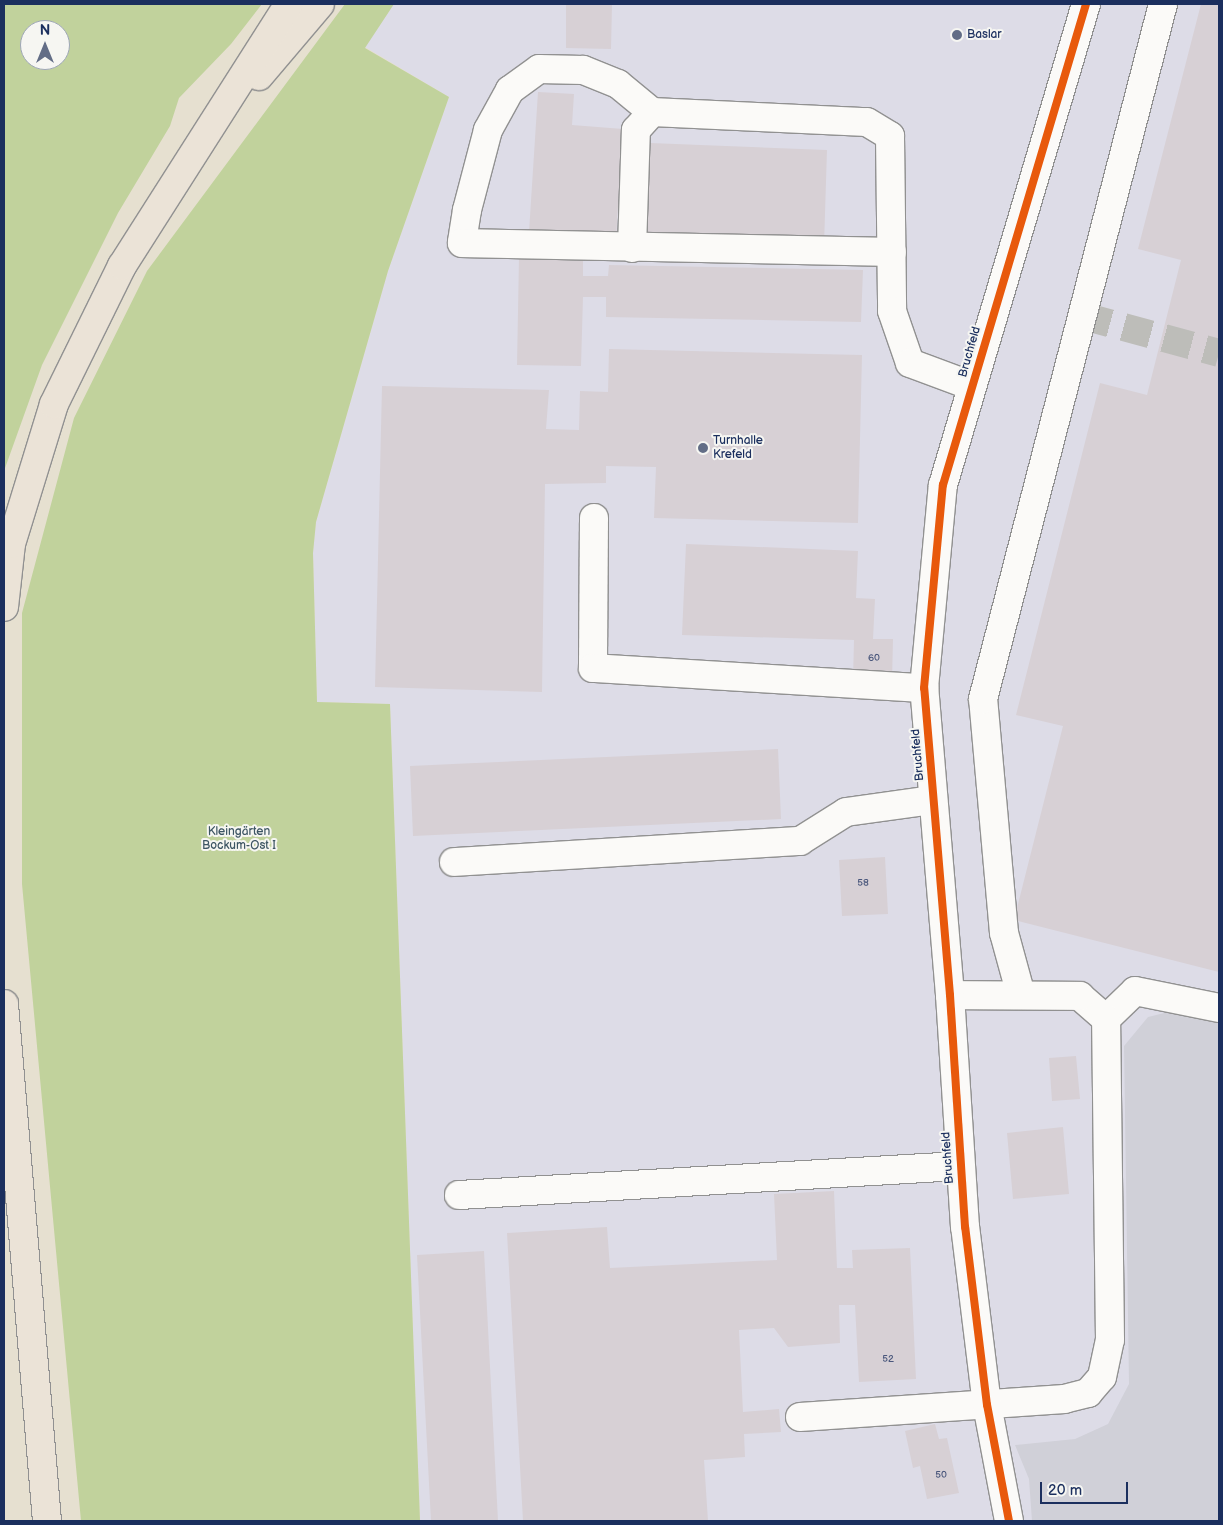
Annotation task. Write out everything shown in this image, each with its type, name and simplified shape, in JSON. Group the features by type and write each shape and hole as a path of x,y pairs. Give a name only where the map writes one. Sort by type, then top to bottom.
{"highway":[{"path":"4,607 11,544 54,404 122,266 290,4"},
{"path":"204,140 320,4"},
{"path":"4,1004 47,1521"}],"street":[{"name":"Bruchfeld","path":"1009,1521 987,1405 959,1166 950,995 924,688 943,485 1086,4"},
{"path":"1021,995 1004,933 983,699 1163,4"},
{"path":"892,252 632,248 462,242 467,210 488,130 510,90 539,69 583,70 618,84 652,112 867,122 890,136 892,252 892,311 910,363 972,386"},
{"path":"632,248 636,130 652,112"},
{"path":"594,518 593,668 924,688"},
{"path":"454,862 800,841 846,812 933,800"},
{"path":"800,1417 1064,1399 1088,1393 1102,1377 1110,1340 1106,1019 1135,992 1219,1008"},
{"path":"950,995 1080,996 1106,1019"},
{"path":"459,1195 959,1166"}],"shaded area":[{"path":"394,4 1219,4 1219,1521 420,1521 390,704 317,702 313,553 316,522 388,271 449,97 365,47"},
{"path":"1172,1011 1219,1022 1219,1521 1032,1521 1029,1479 1015,1445 1075,1439 1108,1424 1129,1384 1124,1046 1148,1017"}],"green space":[{"path":"4,4 262,4 231,44 179,98 170,126 118,213 42,365 4,471"},
{"name":"Kleingärten Bockum-Ost I","path":"345,4 394,4 365,48 449,97 388,271 316,522 313,553 317,702 390,704 420,1521 81,1521 22,884 22,613 74,418 147,271"}],"building":[{"path":"566,4 612,4 611,49 566,48"},
{"path":"1201,4 1219,4 1219,972 1014,920 1063,726 1016,715 1100,383 1147,395 1181,260 1138,249"},
{"path":"538,92 574,94 572,125 623,129 616,238 529,232"},
{"path":"650,143 827,150 824,245 647,239"},
{"path":"519,257 583,259 583,276 608,276 609,265 863,270 861,322 606,317 606,297 583,297 581,366 517,365"},
{"path":"609,349 862,355 858,523 654,518 656,467 606,466 606,483 545,484 542,692 375,687 382,386 549,390 546,429 579,430 580,391 608,392"},
{"path":"686,544 858,551 856,598 875,599 873,639 893,639 892,681 853,680 854,640 682,635"},
{"path":"778,749 781,819 413,836 410,766"},
{"path":"885,857 888,914 842,916 839,860"},
{"path":"1076,1056 1080,1099 1052,1101 1049,1058"},
{"path":"1063,1127 1069,1194 1013,1199 1007,1133"},
{"path":"834,1191 837,1268 853,1268 852,1250 910,1248 916,1379 859,1382 855,1305 839,1305 840,1343 788,1347 774,1328 739,1330 743,1412 779,1409 781,1432 744,1434 745,1457 704,1460 708,1521 523,1521 507,1233 607,1227 610,1268 777,1260 774,1194"},
{"path":"484,1251 498,1521 431,1521 417,1255"},
{"path":"935,1424 939,1439 947,1438 959,1493 927,1499 920,1466 913,1468 905,1431"}],"tunnel":[{"path":"1083,316 1219,353"}],"cycle path":[{"path":"1009,1521 987,1405 965,1227 950,995 924,688 943,485 1086,4"}],"place":[{"name":"Baslar","path":"957,35"},
{"name":"Turnhalle Krefeld","path":"703,448"}]}
